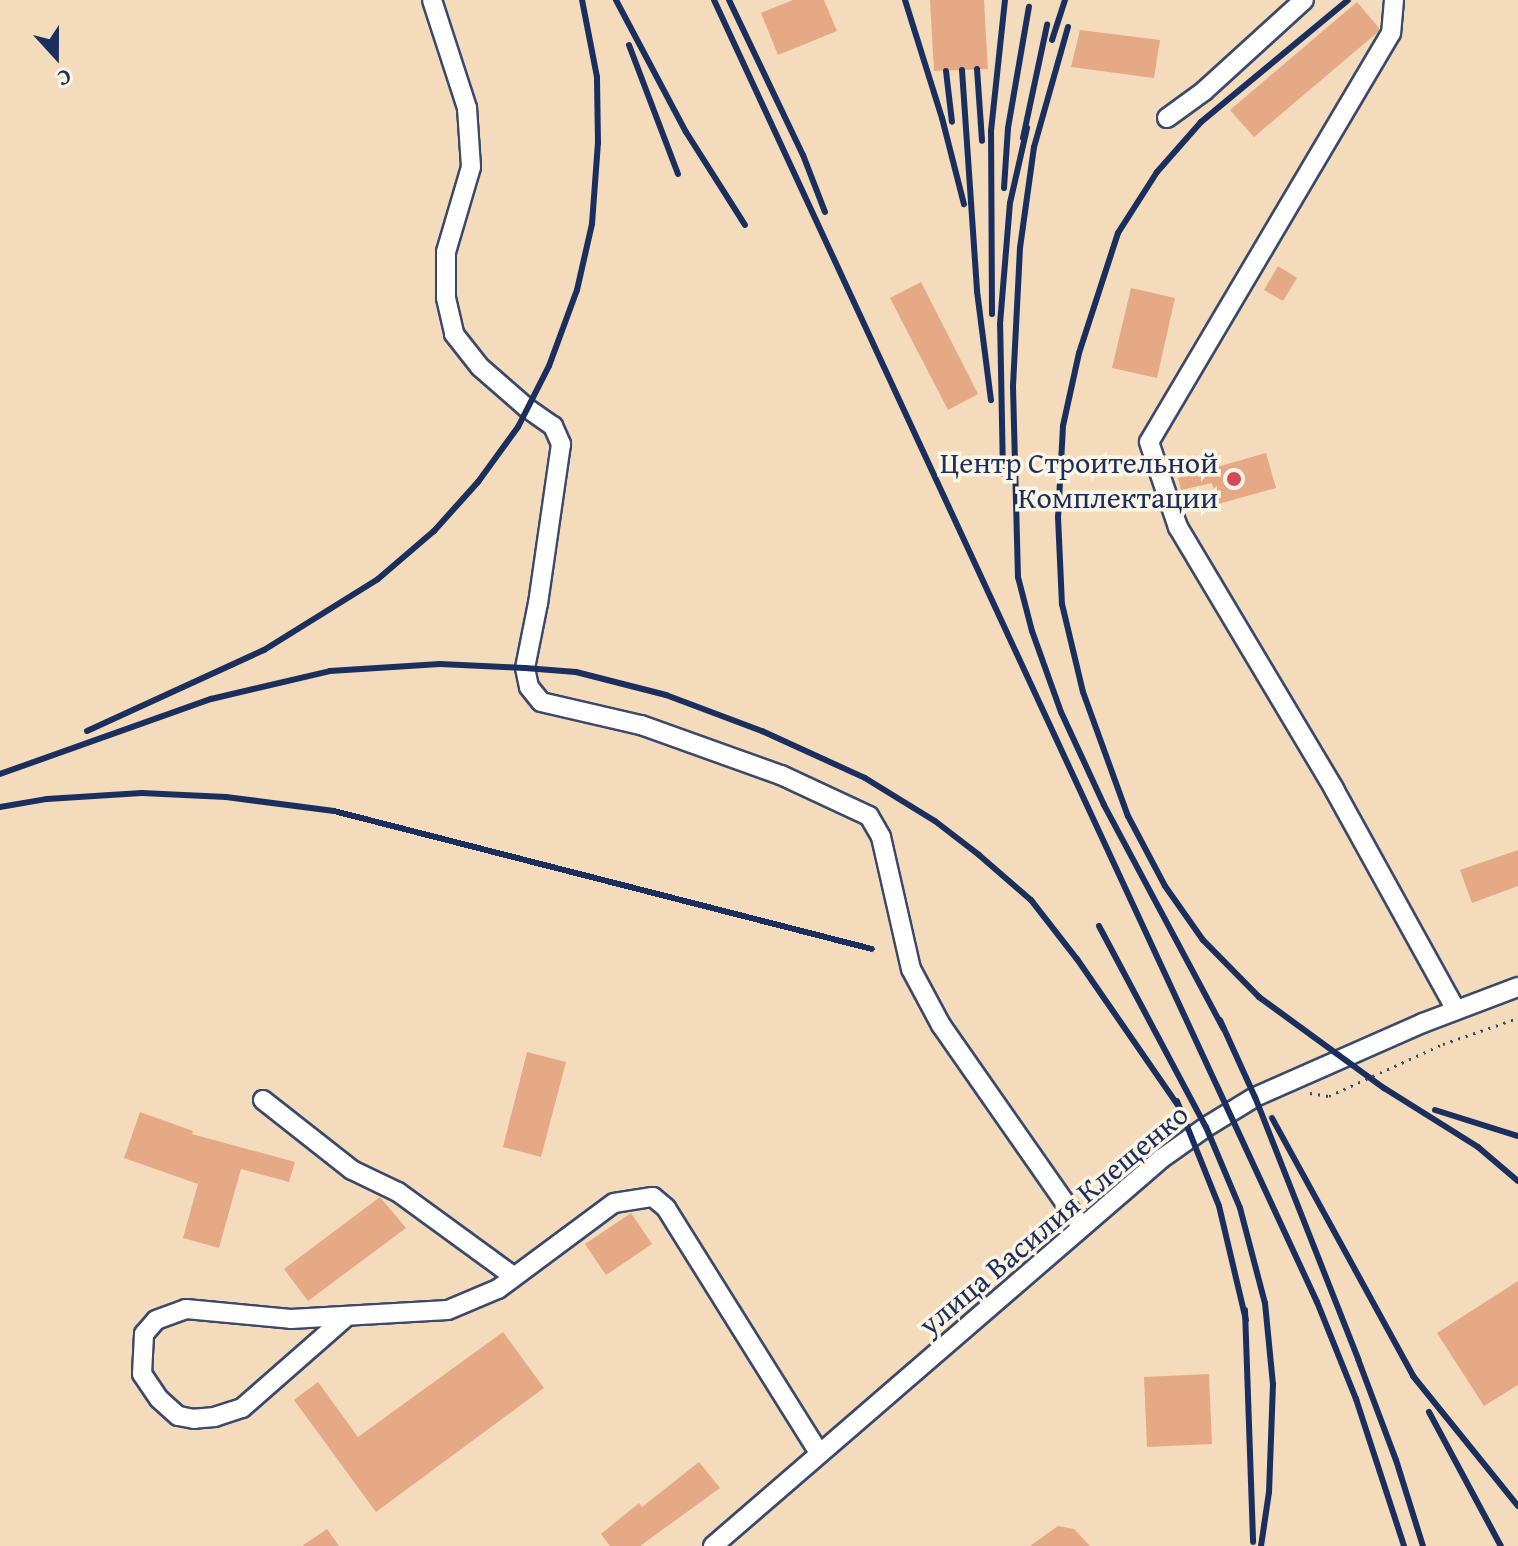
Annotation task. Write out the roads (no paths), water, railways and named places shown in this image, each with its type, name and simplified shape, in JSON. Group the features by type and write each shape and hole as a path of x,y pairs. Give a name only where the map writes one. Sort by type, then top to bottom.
{"street":[{"path":"432,0 467,108 471,167 446,252 446,298 454,334 480,367 553,426 561,444 538,603 525,668 529,687 541,702 641,725 781,775 869,816 881,837 911,969 941,1025 1082,1227"},
{"path":"1167,118 1204,91 1304,0"},
{"path":"1394,0 1391,33 1149,442 1178,527 1334,789 1456,1010"},
{"name":"улица Василия Клещенко","path":"713,1546 1161,1159 1247,1101 1456,1010 1518,987"},
{"path":"263,1100 352,1170 398,1192 513,1276"},
{"path":"346,1317 242,1408 215,1417 194,1419 178,1416 159,1399 142,1374 144,1334 156,1320 186,1309 291,1319 448,1310 484,1297 614,1203 653,1197 666,1208 819,1453"}],"railway":[{"path":"87,731 264,650 378,579 434,531 478,482 518,427 549,366 577,290 592,224 598,143 597,77 582,0"},
{"path":"616,0 686,132 745,225"},
{"path":"714,0 1317,1302 1356,1399 1404,1546"},
{"path":"729,0 803,155 825,212"},
{"path":"905,0 942,118 964,204"},
{"path":"992,314 991,131 1005,0"},
{"path":"1052,40 1065,0"},
{"path":"1348,0 1201,122 1157,172 1118,233 1079,353 1063,426 1058,517 1062,604 1083,692 1128,816 1165,886 1203,940 1259,997 1384,1088 1478,1147 1518,1181"},
{"path":"1004,188 1008,128 1029,7"},
{"path":"1023,138 1047,25"},
{"path":"1068,27 1034,147 1020,248 1013,387 1018,577 1032,631 1061,712 1104,805 1223,1028"},
{"path":"629,45 678,174"},
{"path":"977,69 982,141"},
{"path":"962,70 977,291 991,400"},
{"path":"946,71 952,122"},
{"path":"1003,474 1000,324 1010,203 1027,128"},
{"path":"0,774 211,699 330,671 440,664 525,668 576,672 666,695 762,731 865,778 935,821 979,855 1031,900 1077,959 1181,1110"},
{"path":"0,807 47,799 142,793 226,797 334,811 872,949"},
{"path":"1099,926 1206,1127 1240,1208 1265,1303 1273,1384 1269,1492 1261,1546"},
{"path":"1220,1020 1255,1097 1358,1359 1396,1460 1423,1546"},
{"path":"1177,1101 1219,1206 1246,1320"},
{"path":"1435,1110 1518,1136"},
{"path":"1272,1118 1413,1376 1518,1506"},
{"path":"1245,1310 1253,1542"},
{"path":"1429,1412 1501,1546"}],"place":[{"name":"Центр Строительной Комплектации","path":"1234,479"}]}
